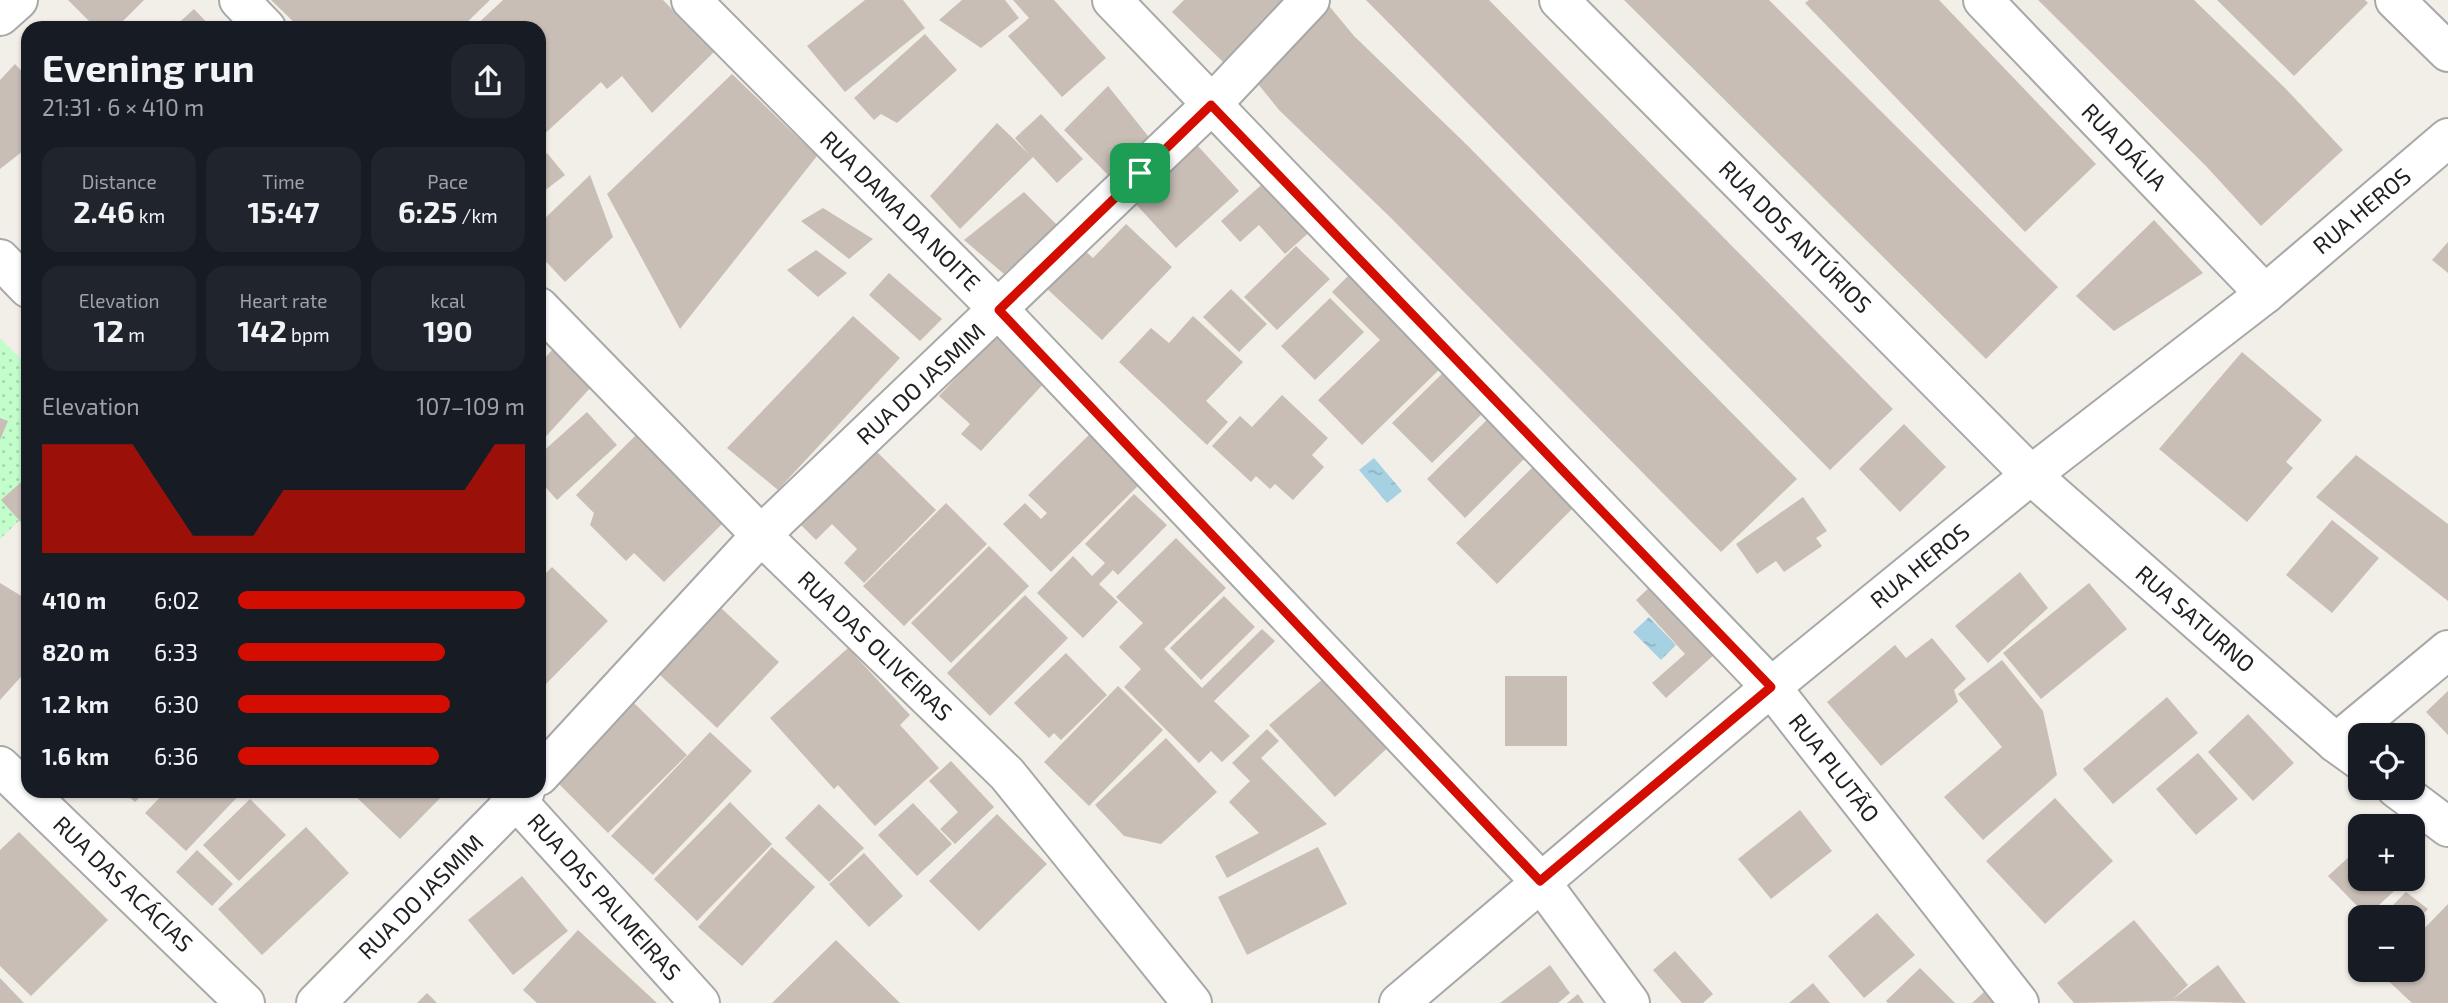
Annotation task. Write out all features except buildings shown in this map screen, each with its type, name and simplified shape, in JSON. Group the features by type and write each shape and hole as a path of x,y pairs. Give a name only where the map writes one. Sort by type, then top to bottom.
{"street":[{"path":"0,16 18,0"},
{"path":"239,0 259,21"},
{"name":"RUA DAMA DA NOITE","path":"691,0 999,310 1540,881 1630,1003"},
{"name":"RUA PLUTÃO","path":"1112,0 1771,687 2019,1003"},
{"name":"RUA DO JASMIM","path":"546,763 761,535 1211,105 1310,0"},
{"name":"RUA DOS ANTÚRIOS","path":"1559,0 2031,475"},
{"name":"RUA DÁLIA","path":"1983,0 2265,294"},
{"path":"2395,0 2448,52"},
{"name":"RUA HEROS","path":"1399,1003 1771,687 2031,475 2265,294 2448,138"},
{"path":"0,259 21,281"},
{"name":"RUA DAS OLIVEIRAS","path":"546,314 761,535 1007,774 1192,1003"},
{"name":"RUA SATURNO","path":"2031,475 2348,752"},
{"path":"2376,723 2448,650"},
{"name":"RUA DAS ACÁCIAS","path":"0,766 21,786"},
{"name":"RUA DAS ACÁCIAS","path":"33,798 245,1003"},
{"name":"RUA DO JASMIM","path":"317,1003 513,798"},
{"name":"RUA DAS PALMEIRAS","path":"529,798 700,1003"},
{"path":"2412,800 2448,827"}],"green space":[{"path":"0,338 21,359 21,519 0,539"}],"water":[{"path":"1374,458 1402,491 1387,503 1359,470"},
{"path":"1649,617 1676,645 1661,660 1633,632"}],"route":[{"path":"1211,105 1771,687 1540,881 999,310 1140,173 1211,105"}]}
